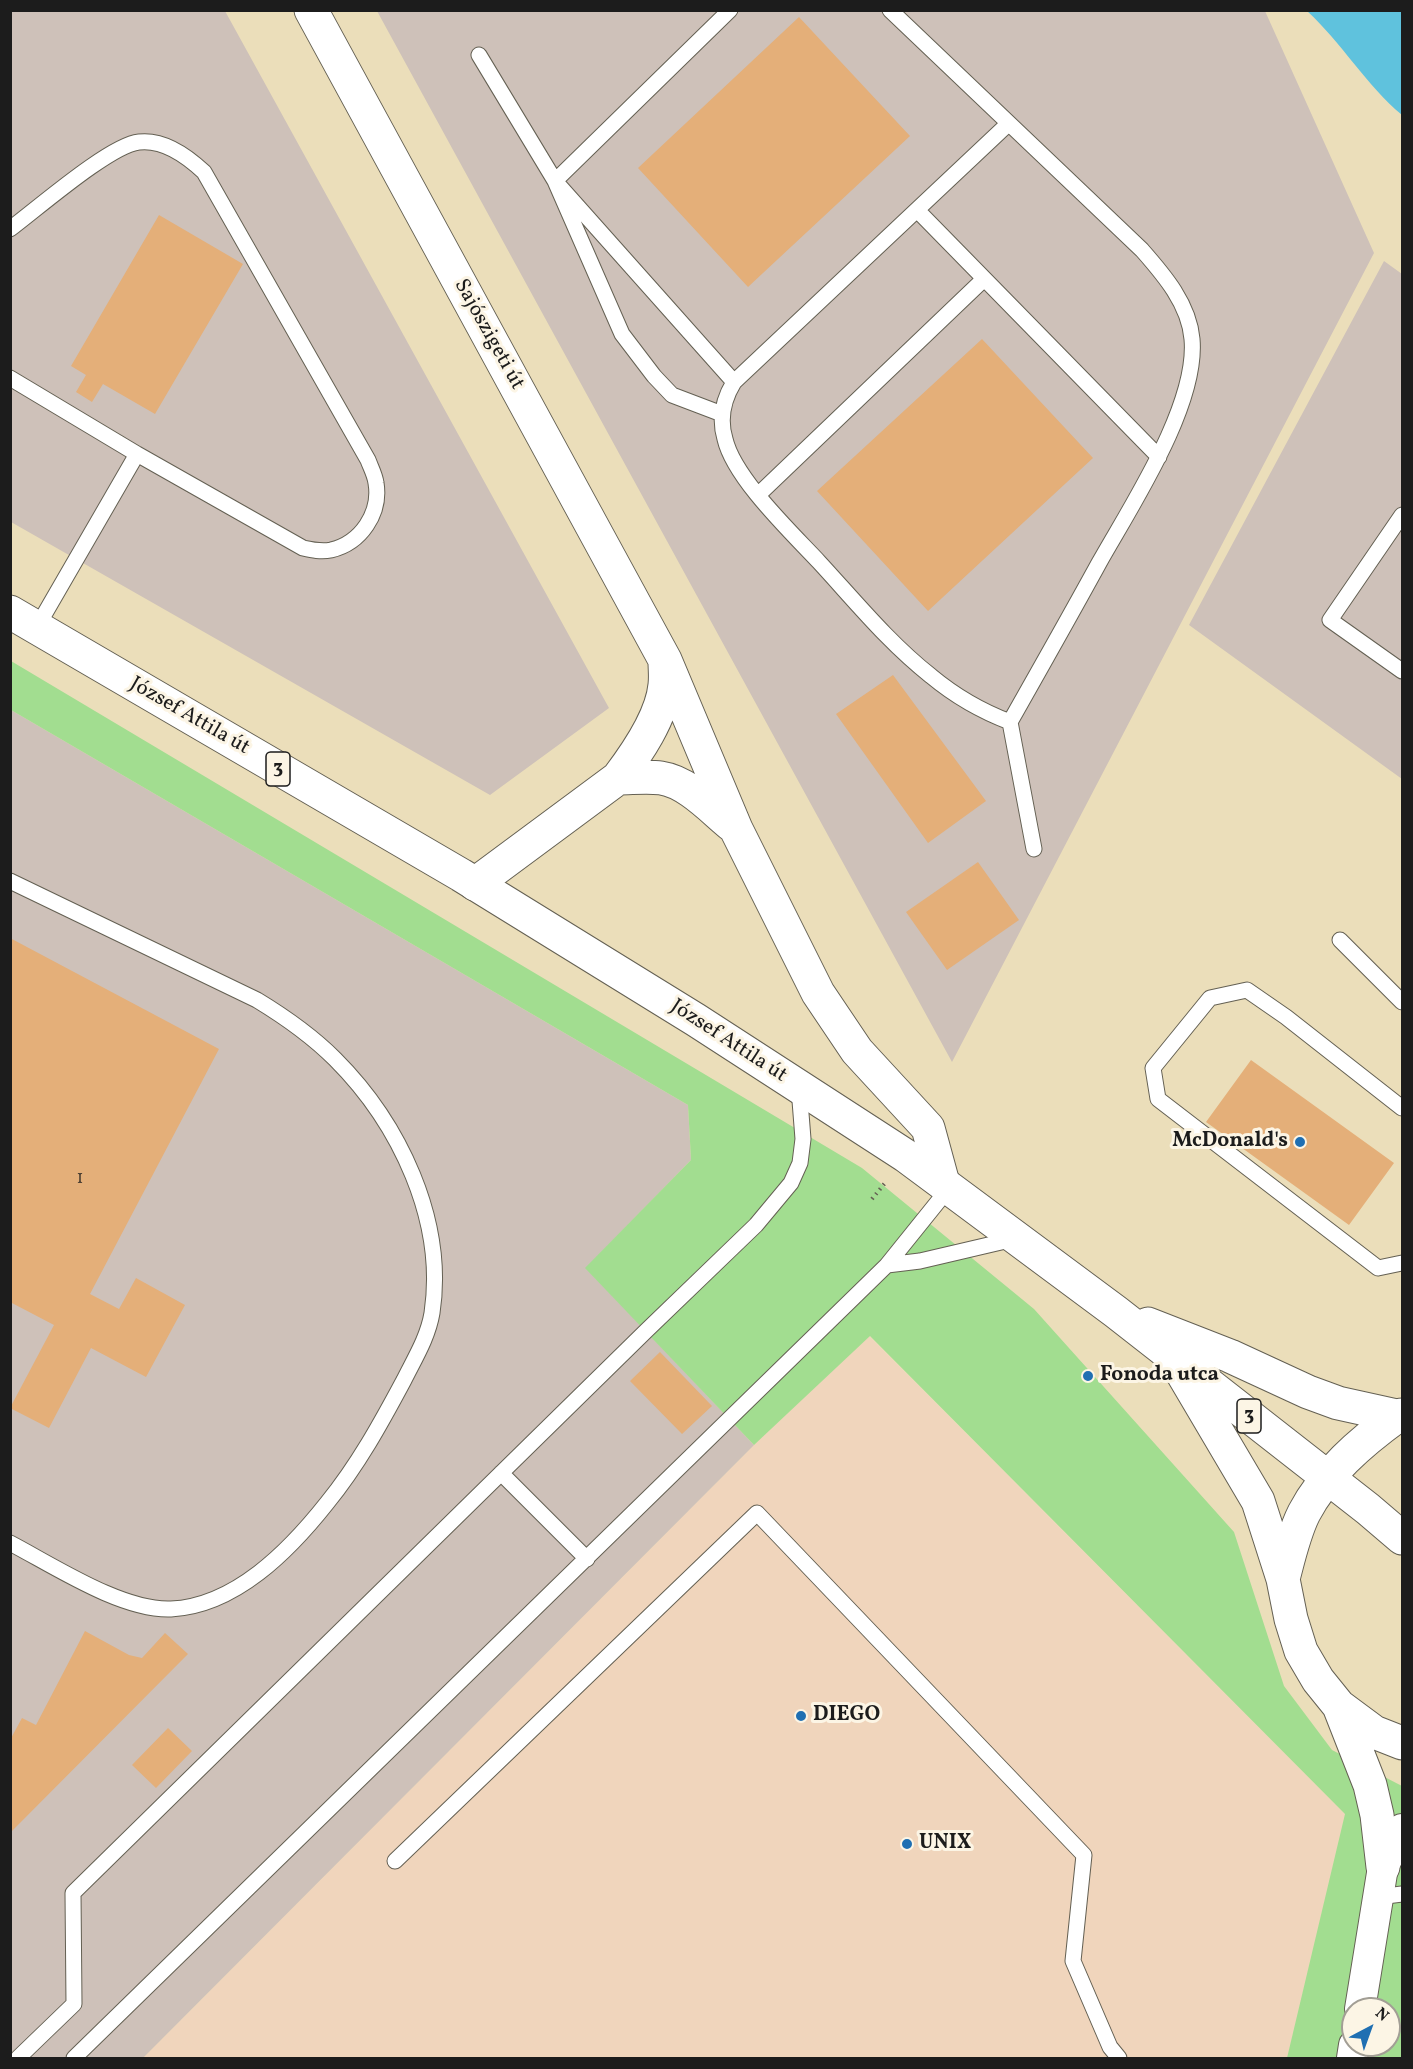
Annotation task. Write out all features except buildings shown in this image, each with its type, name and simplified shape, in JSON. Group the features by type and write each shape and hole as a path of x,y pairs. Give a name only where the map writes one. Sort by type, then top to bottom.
{"main road":[{"name":"Sajószigeti út","path":"311,10 665,660 736,829 818,993 839,1027 874,1072 928,1128 946,1185"},
{"name":"József Attila út","path":"24,619 475,884 696,1020 906,1156 1116,1312 1402,1538"},
{"path":"475,884 618,778 635,755 660,706 665,687 665,660"},
{"path":"618,778 662,778 678,784 695,794 736,829"},
{"path":"1116,1312 1230,1356 1328,1399 1400,1416"},
{"path":"1171,1355 1258,1501 1283,1579 1291,1619 1301,1651 1318,1680 1339,1706 1374,1732 1402,1743"},
{"path":"1283,1579 1292,1544 1304,1513 1327,1477 1372,1434 1400,1416"},
{"path":"1339,1706 1370,1785 1388,1886"}],"street":[{"path":"1363,1997 1402,1829"}],"lane":[{"path":"555,181 730,10"},
{"path":"890,10 1142,250 1169,281 1184,311 1192,338 1192,366 1183,398 1159,457 1010,722 1034,849"},
{"path":"479,56 555,181 622,334 654,376 672,395 722,414"},
{"path":"1008,124 734,382 726,396 722,414 724,440 735,462 758,495 892,641 931,676 960,697 986,713 1010,722"},
{"path":"10,230 106,156 125,145 140,141 157,143 180,152 192,160 204,172 368,460 376,480 375,510 358,536 345,545 317,551 303,548 137,454 10,378"},
{"path":"555,181 734,382"},
{"path":"917,210 1159,457"},
{"path":"758,495 984,279"},
{"path":"24,619 137,454"},
{"path":"1402,515 1330,620 1402,671"},
{"path":"10,881 257,1000 289,1020 333,1057 372,1103 412,1172 426,1214 435,1282 432,1315 424,1342 375,1435 345,1481 311,1524 272,1562 242,1584 218,1597 195,1605 170,1609 142,1606 114,1598 10,1543"},
{"path":"1340,940 1402,1002"},
{"path":"1402,1108 1286,1017 1247,990 1210,998 1154,1068 1158,1099 1378,1268 1402,1263"},
{"path":"18,2058 74,2004 73,1893 756,1226 791,1183 800,1163 803,1139 799,1088"},
{"path":"74,2058 887,1265 946,1185"},
{"path":"887,1265 920,1261 1018,1238"},
{"path":"501,1473 587,1559"},
{"path":"395,1861 757,1513 1084,1855 1073,1961 1110,2047 1119,2058"}],"shaded area":[{"path":"11,11 225,11 609,708 490,795 11,522"},
{"path":"377,11 1265,11 1374,253 952,1062"},
{"path":"1384,261 1402,274 1402,779 1189,625"},
{"path":"11,710 688,1105 691,1160 586,1268 754,1445 143,2058 11,2058"},
{"path":"869,1336 1345,1814 1287,2058 143,2058 754,1445"}],"green space":[{"path":"11,661 862,1168 1034,1309 1234,1532 1284,1686 1332,1750 1402,1786 1402,2058 1287,2058 1345,1814 870,1336 754,1445 585,1268 691,1160 688,1105 11,710"}],"water":[{"path":"1307,11 1402,11 1402,115 1377,91 1320,23"}],"place":[{"name":"McDonald's","path":"1300,1142"},
{"name":"Fonoda utca","path":"1088,1376"},
{"name":"DIEGO","path":"801,1716"},
{"name":"UNIX","path":"907,1844"}]}
